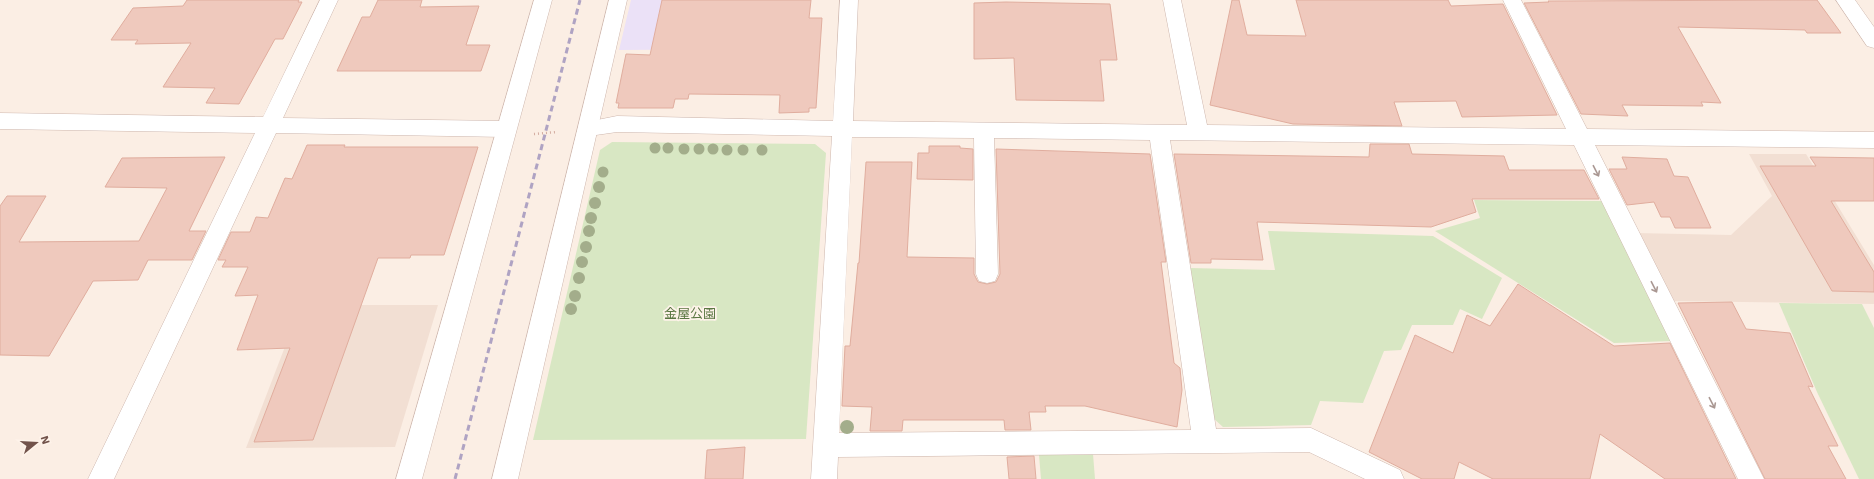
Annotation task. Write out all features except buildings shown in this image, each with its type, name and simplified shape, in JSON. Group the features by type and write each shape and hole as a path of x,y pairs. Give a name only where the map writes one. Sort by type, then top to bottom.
{"street":[{"path":"101,479 329,0"},
{"path":"409,479 543,0"},
{"path":"505,479 618,0"},
{"path":"824,479 849,0"},
{"path":"1172,0 1198,131"},
{"path":"1512,0 1578,136 1751,479"},
{"path":"1845,0 1874,41"},
{"path":"0,122 506,129"},
{"path":"589,128 617,124 842,129 1159,132 1198,131 1874,140"},
{"path":"984,130 987,274"},
{"path":"1159,132 1205,442"},
{"path":"826,445 1311,440 1391,479"}],"path":[{"path":"506,129 544,134 589,128"}],"shaded area":[{"path":"631,0 766,0 760,49 619,50"},
{"path":"1749,154 1806,154 1874,265 1874,304 1669,301 1635,233 1731,235 1772,196"},
{"path":"301,305 438,305 395,447 246,448"}],"green space":[{"name":"金屋公園","path":"612,142 815,144 826,153 806,439 533,440 600,150"},
{"path":"1474,200 1602,201 1672,341 1614,343 1435,231 1480,218"},
{"path":"1268,231 1433,236 1502,278 1482,319 1460,309 1453,325 1412,325 1401,350 1384,351 1363,403 1320,401 1311,425 1223,427 1213,418 1190,268 1275,270"},
{"path":"1779,303 1862,304 1874,328 1874,479 1859,479 1817,392"},
{"path":"1093,454 1095,479 1041,479 1039,455"}],"railway":[{"path":"455,479 580,0"}]}
